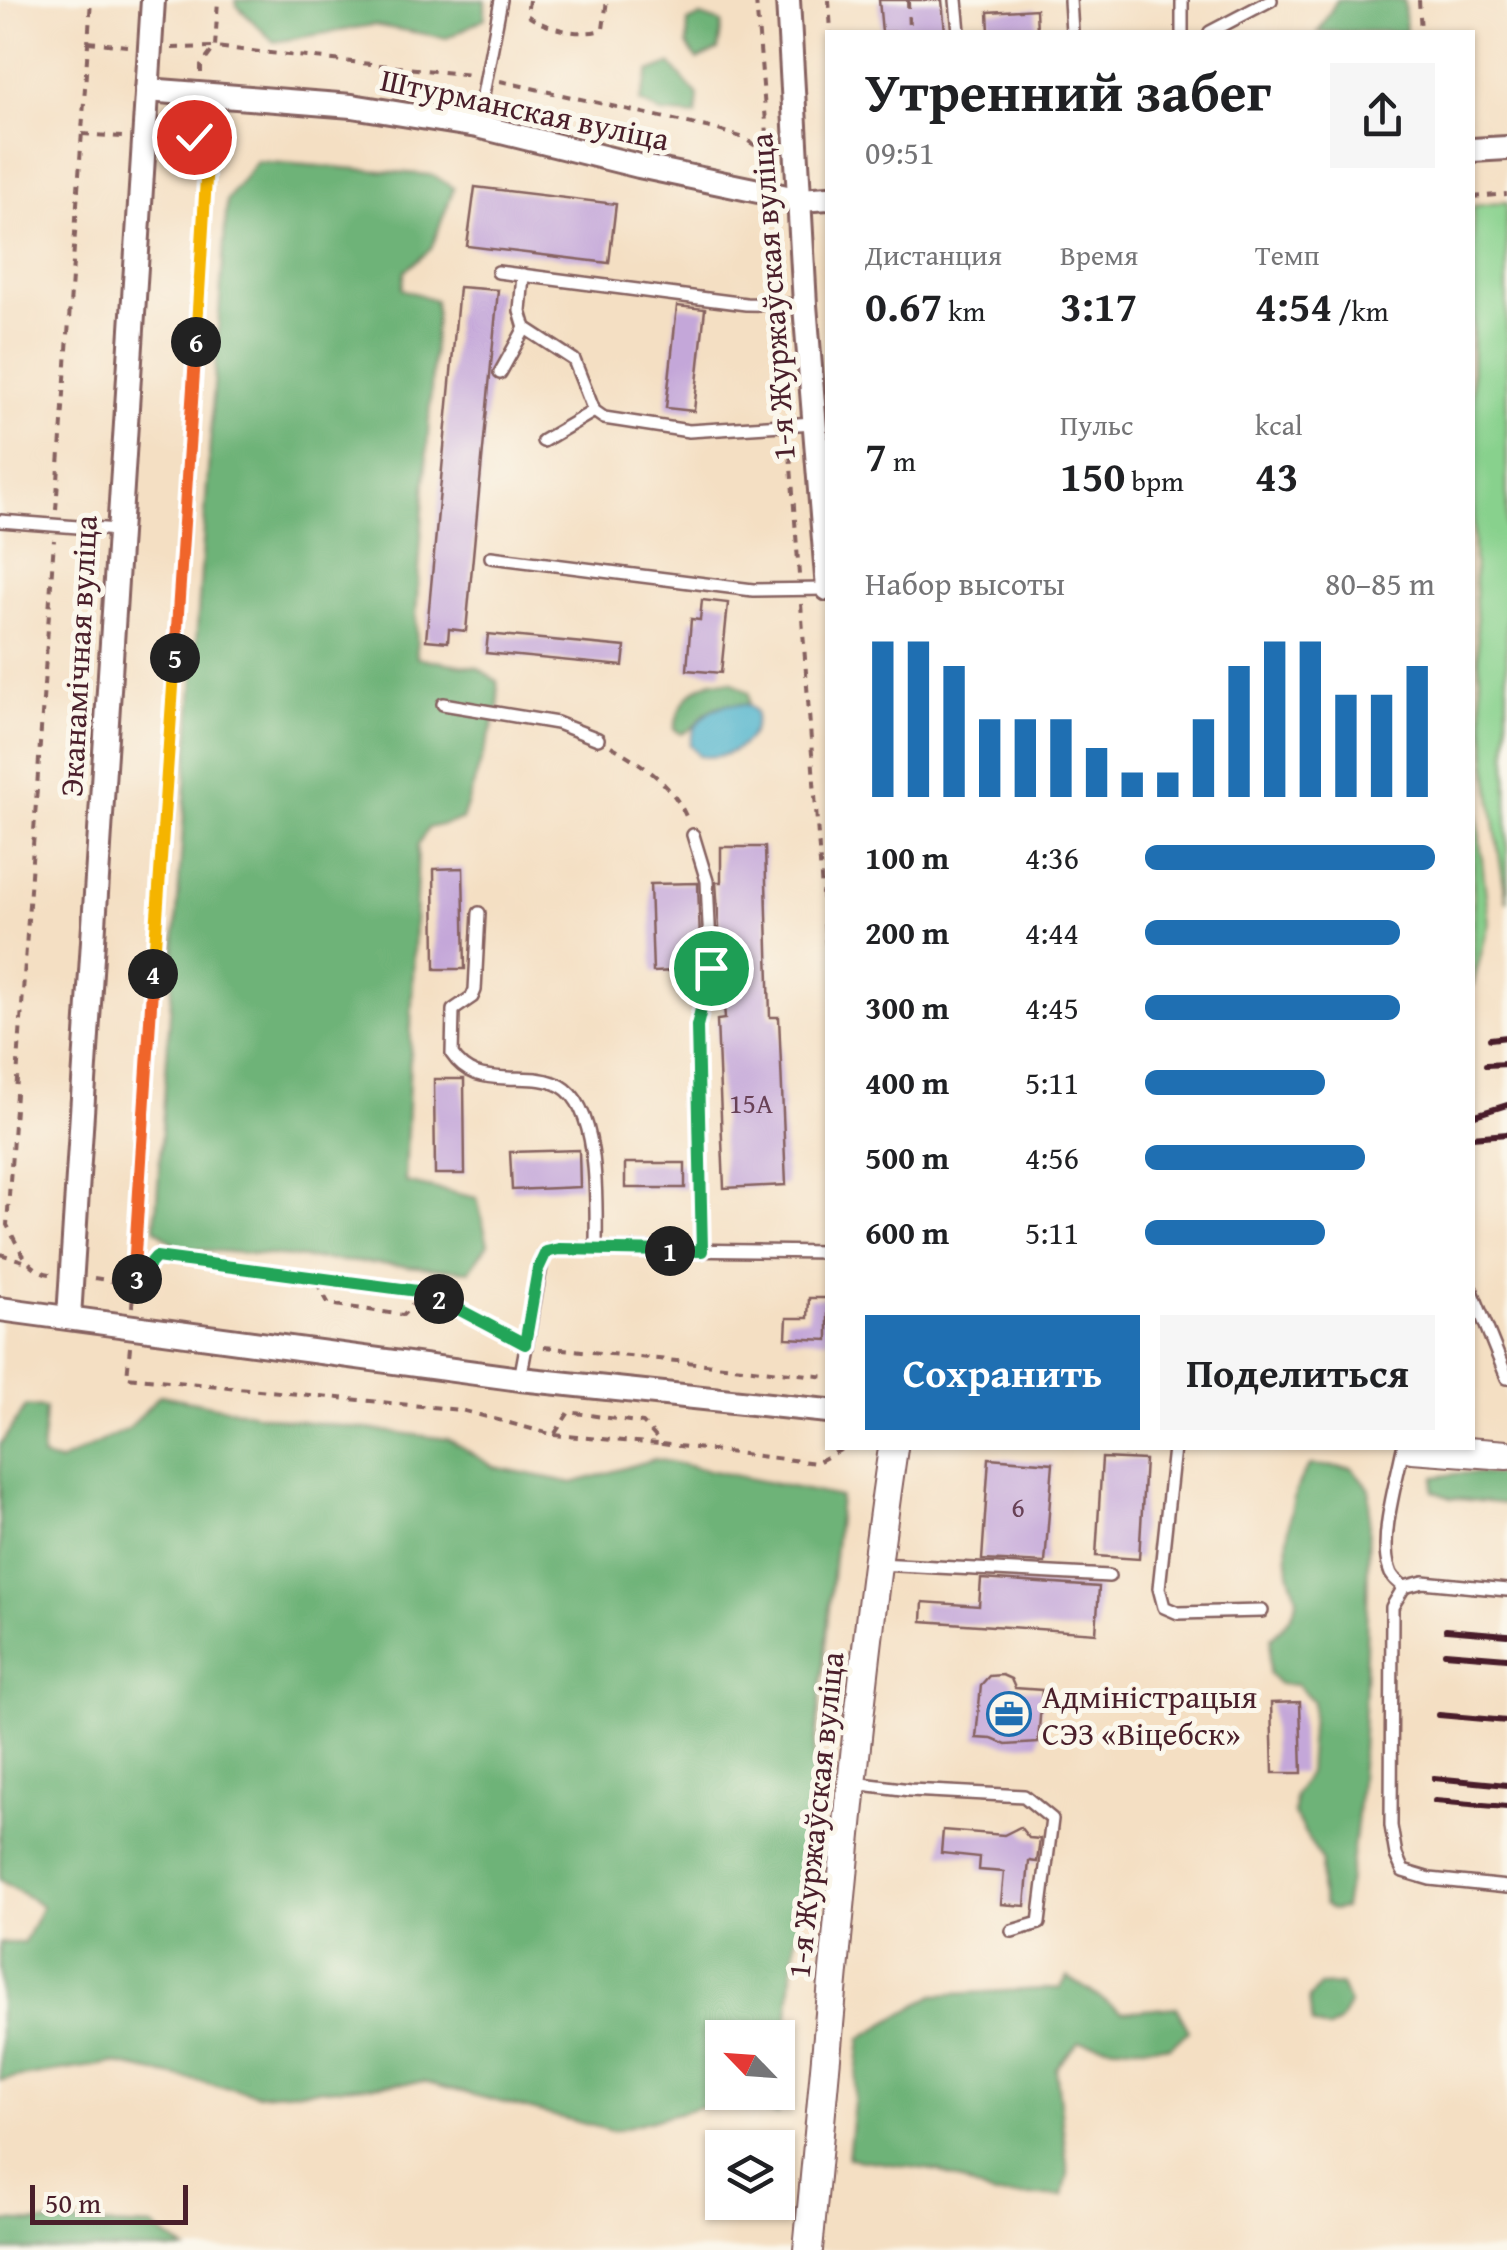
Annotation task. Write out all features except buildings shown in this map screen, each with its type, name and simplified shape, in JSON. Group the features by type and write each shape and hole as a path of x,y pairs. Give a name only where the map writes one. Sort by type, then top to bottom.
{"street":[{"name":"Эканамічная вуліца","path":"69,1317 153,0"},
{"name":"1-я Журжаўская вуліца","path":"788,0 805,305 825,553"},
{"name":"Штурманская вуліца","path":"147,90 352,106 477,126 801,200 825,198"},
{"path":"1475,150 1507,148"},
{"path":"0,1309 520,1379 825,1411"},
{"name":"1-я Журжаўская вуліца","path":"808,2250 852,1782 893,1450"},
{"path":"1439,1450 1507,1455"}],"lane":[{"path":"477,126 501,0"},
{"path":"956,0 959,30"},
{"path":"1070,0 1072,30"},
{"path":"1182,0 1182,30"},
{"path":"1213,30 1271,0"},
{"path":"1234,18 1236,30"},
{"path":"498,272 746,304 805,305"},
{"path":"523,275 520,310 526,328 574,360 594,411 604,418 690,431 814,423"},
{"path":"500,374 526,328"},
{"path":"543,441 594,411"},
{"path":"0,521 118,530"},
{"path":"491,558 753,590 825,589"},
{"path":"443,704 557,722 598,739"},
{"path":"693,834 707,881 711,968 697,1026 702,1251"},
{"path":"479,913 478,980 472,997 454,1010 452,1054 466,1070 486,1078 541,1079 557,1084 580,1104 596,1188 596,1250"},
{"path":"520,1379 543,1256 552,1250 825,1252"},
{"path":"1475,1298 1507,1378"},
{"path":"1174,1450 1159,1588 1164,1607 1178,1613 1262,1611"},
{"path":"1403,1450 1387,1534 1387,1565 1392,1577 1404,1587"},
{"path":"876,1564 1109,1576"},
{"path":"1507,1590 1423,1582 1404,1587 1392,1607 1390,1826 1404,1871 1430,1880 1507,1887"},
{"path":"852,1782 910,1790 1024,1796 1052,1819 1039,1923 1012,1931"}],"path":[{"path":"27,1262 7,1225 91,0"},
{"path":"218,0 214,47 201,66 194,137 208,146 127,1377 461,1410 554,1435 816,1463 840,1450"},
{"path":"529,0 528,15 537,23 594,34 603,29 607,0"},
{"path":"756,0 825,932"},
{"path":"828,0 831,30"},
{"path":"908,0 909,30"},
{"path":"1419,0 1421,30"},
{"path":"88,42 150,48"},
{"path":"1475,196 1507,194"},
{"path":"598,739 648,768 682,806 693,834"},
{"path":"0,1254 27,1262 43,1274 133,1284"},
{"path":"133,1284 156,1257 313,1276 425,1292 525,1344 825,1377"},
{"path":"313,1276 329,1304 403,1316 425,1292"},
{"path":"554,1435 569,1412 643,1423 662,1444"}],"green space":[{"path":"235,0 485,0 485,18 447,38 373,25 274,42"},
{"path":"1337,0 1404,0 1406,30 1319,30"},
{"path":"701,16 722,23 718,50 697,60 687,45 688,22"},
{"path":"670,64 698,96 696,116 661,113 640,102 649,72"},
{"path":"257,161 432,175 454,188 431,249 405,271 402,289 435,300 436,313 416,616 417,658 478,668 497,681 499,706 462,820 428,828 418,845 405,1182 477,1198 488,1244 469,1271 178,1248 155,1228 227,200"},
{"path":"1507,202 1507,902 1484,729 1475,577 1475,206"},
{"path":"712,681 732,682 749,693 749,705 717,707 681,734 674,729 682,705 696,689"},
{"path":"1475,797 1489,923 1475,977"},
{"path":"160,1395 277,1418 448,1439 494,1467 573,1483 655,1459 840,1497 788,2020 705,2020 705,2105 612,2131 423,2082 258,2094 113,2063 0,2080 0,1943 24,1943 42,1906 0,1880 0,1445 26,1406 45,1408 42,1458 59,1462 129,1428"},
{"path":"1310,1465 1352,1468 1370,1489 1358,1805 1344,1908 1332,1910 1324,1905 1320,1887 1322,1862 1294,1815 1295,1795 1308,1772 1313,1701 1297,1685 1279,1684 1269,1673 1271,1638 1296,1606 1289,1570 1289,1530 1298,1487"},
{"path":"1461,1473 1507,1475 1507,1504 1450,1498 1433,1491 1434,1477"},
{"path":"1068,1977 1122,2012 1176,2007 1189,2031 1170,2046 1079,2042 1056,2068 1068,2174 1063,2196 993,2196 939,2171 848,2158 861,2038 934,1995 1060,1988"},
{"path":"1341,1985 1349,2004 1340,2022 1328,2030 1312,2024 1309,1998 1320,1986"},
{"path":"751,2110 779,2110 778,2115"},
{"path":"0,2221 153,2227 186,2250 0,2250"}],"water":[{"path":"727,704 749,705 756,712 752,733 730,752 699,756 690,745 694,729 712,710"}],"railway":[{"path":"1490,1039 1507,1037"},
{"path":"1486,1065 1507,1064"},
{"path":"1475,1115 1507,1105"},
{"path":"1475,1137 1507,1134"},
{"path":"1446,1630 1507,1635"},
{"path":"1445,1653 1507,1658"},
{"path":"1439,1715 1507,1721"},
{"path":"1434,1778 1507,1785"},
{"path":"1435,1801 1507,1807"}],"place":[{"name":"Адміністрацыя СЭЗ «Віцебск»","path":"1009,1714"}],"route":[{"path":"194,137 208,146 133,1284 156,1257 425,1292 525,1344 538,1269 546,1252 702,1251 697,1026 711,968"}]}
